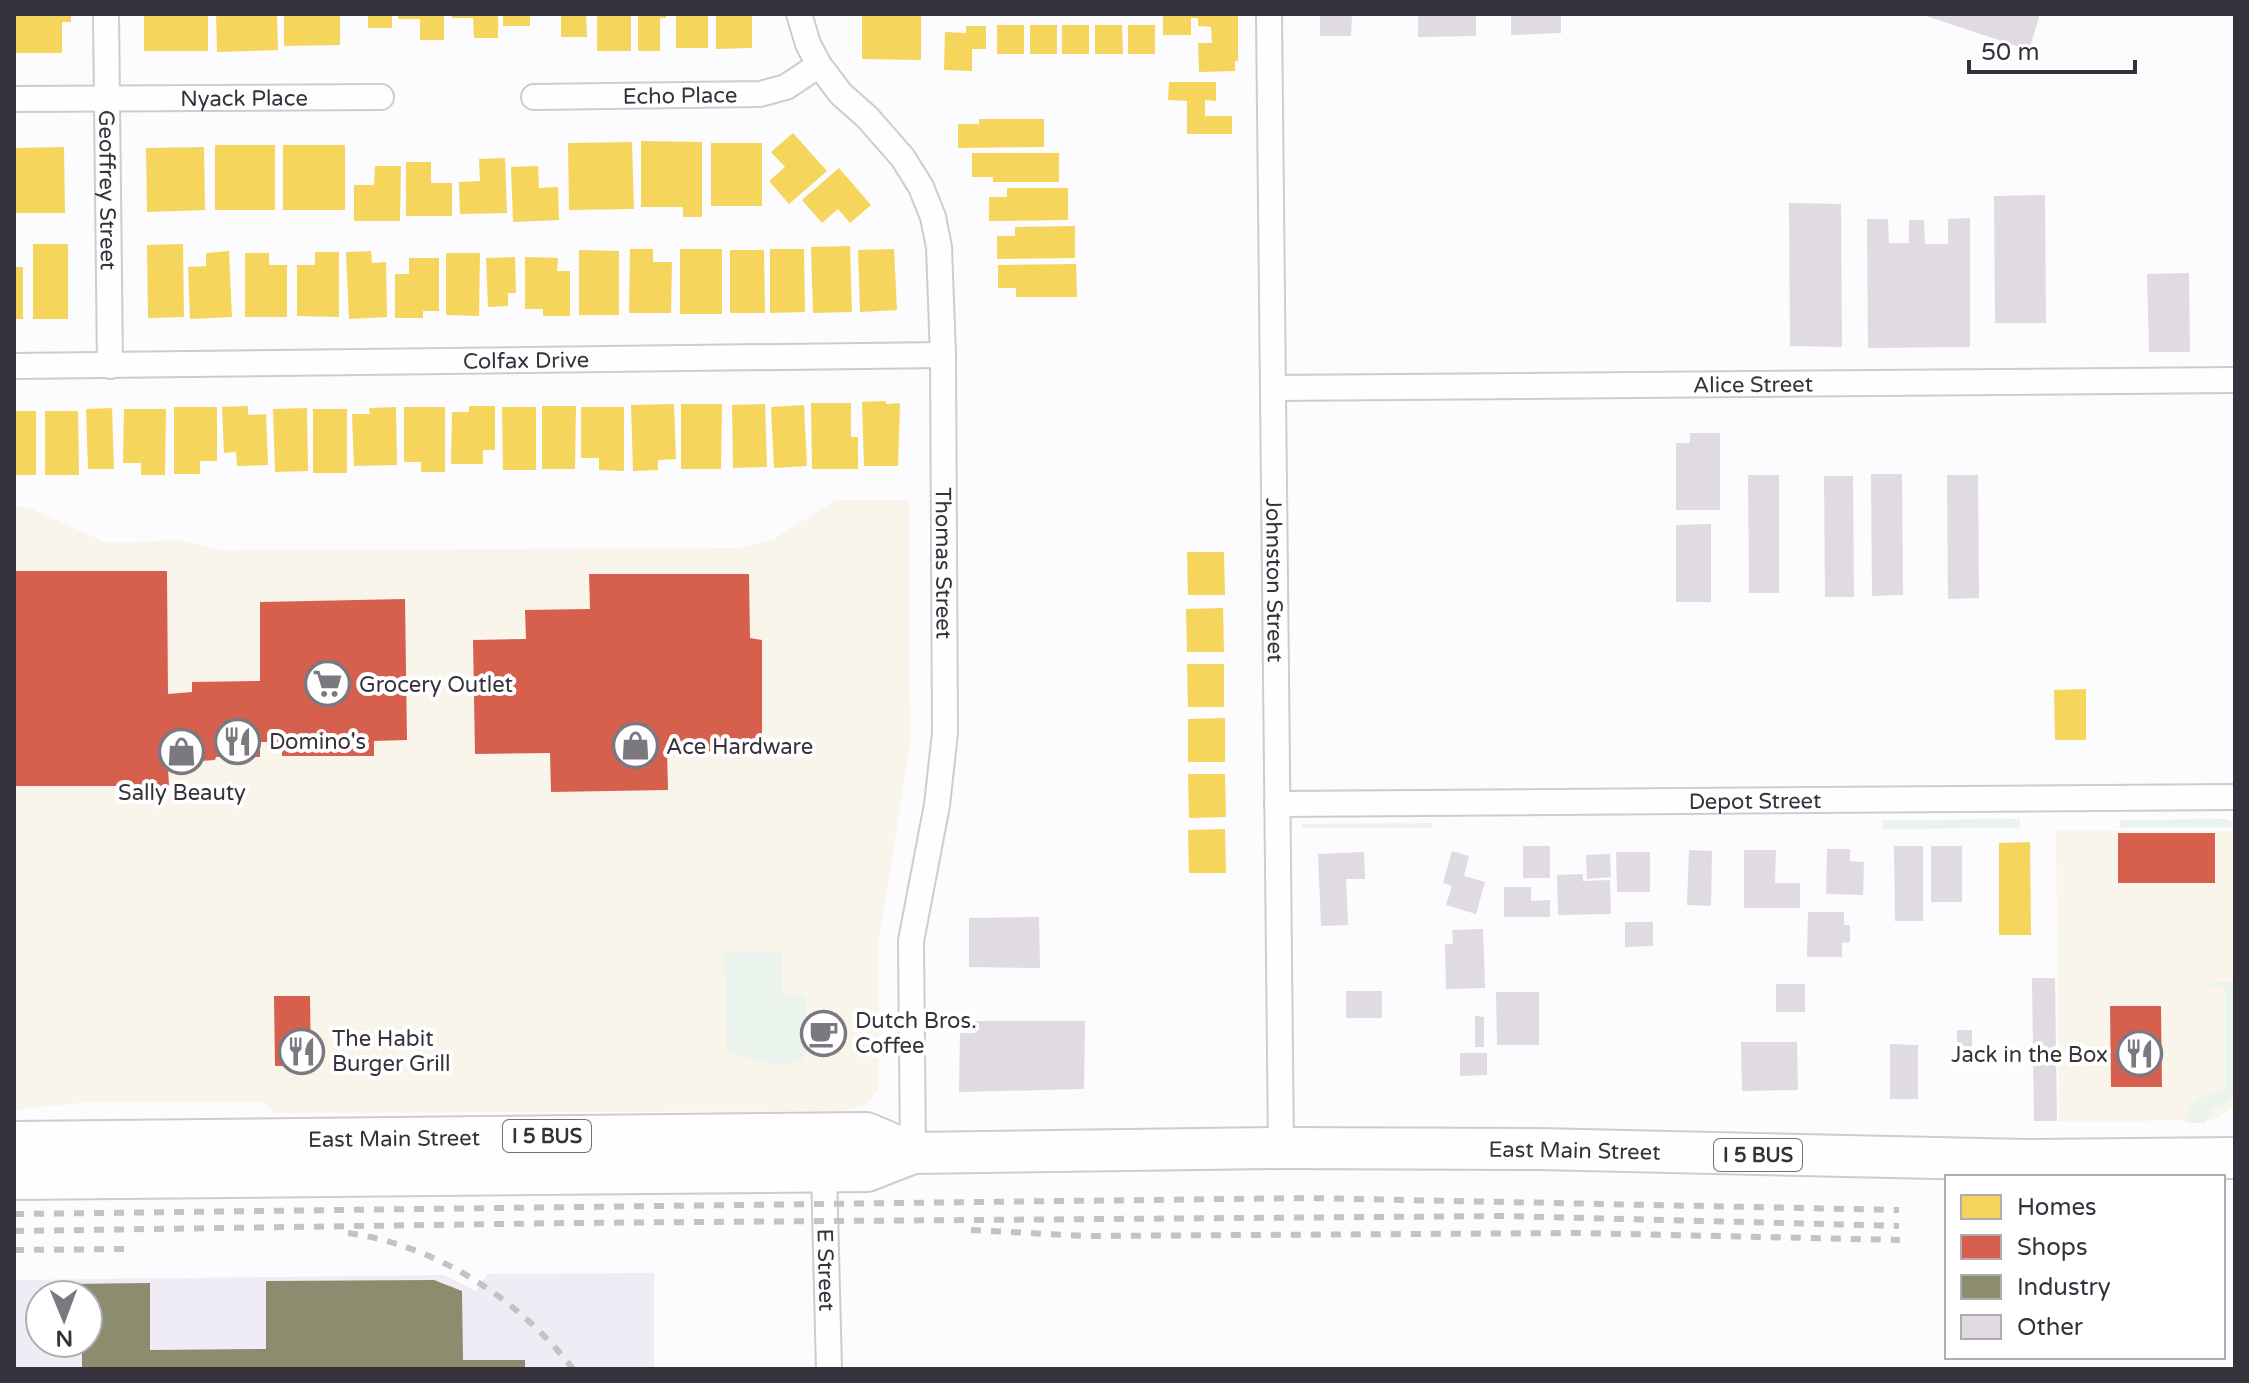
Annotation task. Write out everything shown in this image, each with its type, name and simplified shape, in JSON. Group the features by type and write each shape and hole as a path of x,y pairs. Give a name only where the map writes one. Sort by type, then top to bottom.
{"main road":[{"name":"East Main Street","path":"14,1142 866,1133 913,1153"},
{"name":"East Main Street","path":"14,1179 867,1171 913,1153 1281,1148 2026,1160 2235,1158"}],"street":[{"name":"Geoffrey Street","path":"106,14 110,366"},
{"name":"Thomas Street","path":"799,14 808,44 819,65 841,94 867,117 903,158 921,187 933,217 939,247 943,355 945,733 937,805 911,941 913,1153"},
{"name":"Johnston Street","path":"1269,14 1281,1148"},
{"name":"Echo Place","path":"534,97 760,94 786,87 819,65"},
{"name":"Nyack Place","path":"14,99 381,97"},
{"name":"Colfax Drive","path":"14,366 943,355"},
{"name":"Alice Street","path":"1273,388 2235,380"},
{"name":"Depot Street","path":"1277,804 2235,797"},
{"name":"E Street","path":"824,1172 829,1369"}],"shaded area":[{"path":"835,500 909,500 910,745 879,941 879,1089 866,1106 843,1111 275,1113 264,1102 89,1102 14,1110 14,507 28,507 107,543 179,540 220,550 737,548 774,539"},
{"path":"2020,819 2020,828 1882,829 1883,820"},
{"path":"2223,819 2234,822 2235,827 2119,828 2121,820"},
{"path":"1431,823 1432,828 1302,828 1302,824"},
{"path":"2056,831 2235,831 2235,1106 2213,1120 2059,1122"},
{"path":"724,951 781,952 782,995 803,995 806,998 806,1051 801,1062 775,1065 727,1052"},
{"path":"2213,982 2235,982 2235,1094 2223,1106 2214,1107 2206,1123 2185,1123 2190,1110 2199,1100 2225,1090 2225,987 2210,986"},
{"path":"654,1273 654,1369 14,1369 14,1280 24,1280 24,1359 104,1359 104,1279 100,1279 444,1275 476,1291 487,1274"}],"building: Homes":[{"path":"14,14 71,14 71,22 62,22 62,53 14,53"},
{"path":"144,14 208,14 208,51 144,51"},
{"path":"216,14 277,14 278,50 217,52"},
{"path":"284,14 340,14 340,45 284,46"},
{"path":"368,14 392,14 392,28 368,28"},
{"path":"398,14 444,14 444,40 420,40 420,19 398,19"},
{"path":"451,14 498,14 498,38 474,38 473,18 452,18"},
{"path":"503,14 530,14 530,26 503,26"},
{"path":"561,14 586,14 587,37 561,37"},
{"path":"597,14 631,14 631,51 597,51"},
{"path":"638,14 666,14 666,18 660,18 660,51 638,51"},
{"path":"676,14 708,14 708,48 676,48"},
{"path":"716,14 752,14 752,48 716,49"},
{"path":"862,14 921,14 921,60 862,59"},
{"path":"1163,14 1238,14 1238,61 1235,61 1235,71 1199,72 1198,43 1212,43 1211,27 1198,26 1198,18 1191,18 1191,35 1163,35"},
{"path":"997,25 1024,25 1024,54 997,54"},
{"path":"1030,25 1057,25 1057,54 1030,54"},
{"path":"1062,25 1089,25 1089,54 1062,54"},
{"path":"1095,25 1122,25 1123,54 1095,54"},
{"path":"1128,25 1155,25 1155,54 1128,54"},
{"path":"966,26 986,26 986,49 972,49 972,71 944,70 945,32 966,33"},
{"path":"1169,82 1216,82 1216,101 1205,100 1205,116 1232,116 1232,134 1187,134 1187,101 1168,100"},
{"path":"979,119 1044,119 1044,147 958,148 958,124 979,124"},
{"path":"793,133 827,171 789,204 769,181 785,167 771,152"},
{"path":"641,141 702,142 702,217 683,217 683,207 641,207"},
{"path":"632,142 634,209 569,210 568,143"},
{"path":"711,143 762,143 762,206 711,206"},
{"path":"215,145 275,145 275,210 215,210"},
{"path":"283,145 345,145 345,210 283,210"},
{"path":"64,147 65,213 14,213 14,148"},
{"path":"204,147 205,210 147,212 146,148"},
{"path":"972,153 1059,153 1059,182 993,182 993,177 972,177"},
{"path":"505,158 507,213 460,214 459,182 480,181 479,159"},
{"path":"406,162 431,162 431,183 452,183 452,216 406,216"},
{"path":"375,166 401,166 400,221 354,221 354,185 374,185"},
{"path":"538,166 539,188 558,187 559,220 513,222 511,167"},
{"path":"839,168 871,205 850,223 838,209 822,223 802,200"},
{"path":"1007,188 1068,188 1068,220 989,221 989,197 1007,197"},
{"path":"1075,226 1075,258 997,259 997,236 1015,236 1015,227"},
{"path":"33,244 68,244 68,319 33,319"},
{"path":"183,244 184,317 148,318 147,245"},
{"path":"850,246 852,312 813,313 811,247"},
{"path":"630,249 653,249 653,262 672,262 671,313 629,313"},
{"path":"680,249 722,249 722,314 680,314"},
{"path":"770,249 804,249 805,312 770,313"},
{"path":"894,249 897,310 860,312 858,250"},
{"path":"579,250 619,251 619,315 579,315"},
{"path":"730,250 764,250 765,313 730,313"},
{"path":"229,251 232,317 190,319 188,267 206,266 206,253"},
{"path":"371,251 372,263 386,262 387,317 349,319 346,252"},
{"path":"315,252 339,252 339,317 297,316 297,265 315,265"},
{"path":"245,253 269,253 269,265 287,265 287,317 245,317"},
{"path":"446,253 480,253 479,316 446,315"},
{"path":"515,257 516,293 508,293 508,306 488,307 486,258"},
{"path":"525,257 558,258 557,271 570,271 570,316 543,316 543,309 525,309"},
{"path":"409,258 439,258 439,311 423,311 423,318 395,318 395,274 409,274"},
{"path":"1076,264 1077,297 1016,297 1016,288 998,288 998,265"},
{"path":"14,267 23,267 23,319 14,319"},
{"path":"886,401 886,404 900,403 898,466 864,466 862,402"},
{"path":"811,403 851,403 851,437 858,437 858,469 812,469"},
{"path":"674,404 676,459 658,460 658,470 633,471 631,405"},
{"path":"681,404 722,404 721,469 681,469"},
{"path":"765,404 767,467 733,468 732,405"},
{"path":"804,405 807,466 774,468 771,407"},
{"path":"248,406 248,415 266,414 268,465 237,466 236,452 224,453 222,407"},
{"path":"469,406 495,406 495,450 483,450 483,464 451,464 452,412 469,412"},
{"path":"542,406 576,406 575,469 542,469"},
{"path":"174,407 217,407 217,461 200,461 200,474 174,474"},
{"path":"396,407 397,465 354,466 352,414 370,414 369,408"},
{"path":"404,407 445,407 445,472 421,472 421,462 404,462"},
{"path":"502,407 536,407 536,470 503,470"},
{"path":"581,407 624,407 624,471 599,470 599,458 581,458"},
{"path":"112,408 114,469 88,469 86,409"},
{"path":"307,408 308,471 275,472 273,409"},
{"path":"124,409 166,409 165,475 141,475 141,463 123,463"},
{"path":"313,409 347,409 347,473 313,473"},
{"path":"14,411 36,411 36,475 14,475"},
{"path":"45,411 78,411 79,475 45,475"},
{"path":"1187,552 1224,552 1225,595 1188,595"},
{"path":"1223,608 1224,652 1187,652 1186,609"},
{"path":"1187,664 1224,664 1224,707 1188,707"},
{"path":"2086,689 2086,740 2055,740 2054,690"},
{"path":"1225,718 1225,762 1188,762 1188,719"},
{"path":"1188,774 1225,774 1226,817 1189,818"},
{"path":"1225,829 1226,873 1189,873 1188,830"},
{"path":"2030,842 2031,935 1999,935 1999,843"}],"building: Shops":[{"path":"14,571 167,571 168,694 192,692 192,682 260,681 260,602 405,599 407,740 374,741 374,756 282,756 282,742 260,742 260,757 216,757 215,760 201,761 200,767 168,767 169,786 14,786"},
{"path":"589,574 749,574 750,638 762,640 762,752 667,751 668,790 551,792 550,753 475,754 473,640 526,639 525,610 590,609"},
{"path":"2118,833 2215,833 2215,883 2118,883"},
{"path":"274,996 310,996 311,1066 275,1066"},
{"path":"2110,1006 2161,1006 2162,1087 2111,1087"},
{"name":"Dutch Bros. Coffee","path":"833,1018 833,1048 815,1048 815,1019"}],"building: Industry":[{"path":"434,1280 462,1291 463,1360 525,1360 525,1369 82,1369 82,1359 104,1359 104,1284 150,1283 150,1350 266,1349 266,1281"}],"building: Other":[{"path":"1320,14 1352,14 1351,36 1320,36"},
{"path":"1418,14 1476,14 1476,36 1418,37"},
{"path":"1511,14 1561,14 1561,33 1511,35"},
{"path":"1920,14 2040,14 2029,50"},
{"path":"2045,195 2046,323 1995,323 1994,196"},
{"path":"1789,203 1841,204 1842,347 1790,346"},
{"path":"1970,218 1970,347 1868,348 1867,219 1888,219 1889,243 1909,243 1909,220 1924,220 1925,244 1948,244 1948,219"},
{"path":"2189,273 2190,352 2149,352 2147,274"},
{"path":"1690,433 1720,433 1720,510 1676,510 1676,443 1690,443"},
{"path":"1871,474 1902,474 1903,595 1872,596"},
{"path":"1748,475 1779,475 1779,593 1749,593"},
{"path":"1947,475 1978,475 1979,598 1948,599"},
{"path":"1824,476 1853,476 1854,597 1825,597"},
{"path":"1711,524 1711,602 1676,602 1676,525"},
{"path":"1523,846 1550,846 1550,878 1523,878"},
{"path":"1894,846 1923,846 1923,921 1895,921"},
{"path":"1931,846 1962,846 1962,902 1931,902"},
{"path":"1827,849 1850,849 1850,861 1864,862 1863,895 1826,894"},
{"path":"1689,850 1712,851 1711,906 1687,905"},
{"path":"1744,850 1776,850 1775,883 1800,883 1800,908 1744,908"},
{"path":"1452,851 1469,856 1464,876 1485,882 1476,914 1446,905 1452,886 1443,883"},
{"path":"1364,852 1365,879 1346,879 1348,925 1321,926 1318,854"},
{"path":"1616,852 1650,852 1650,892 1617,892"},
{"path":"1610,854 1611,877 1587,879 1586,855"},
{"path":"1583,874 1583,881 1610,880 1611,914 1558,915 1557,875"},
{"path":"1504,887 1531,887 1531,901 1550,900 1550,917 1504,917"},
{"path":"1808,912 1844,912 1844,925 1850,925 1850,942 1842,943 1842,957 1807,957"},
{"path":"1039,917 1040,968 969,967 969,918"},
{"path":"1625,922 1653,922 1653,946 1625,947"},
{"path":"1483,929 1485,988 1446,989 1445,944 1453,944 1452,930"},
{"path":"2032,978 2055,978 2057,1121 2034,1121"},
{"path":"1776,984 1805,984 1805,1012 1776,1012"},
{"path":"1346,991 1382,991 1382,1018 1346,1018"},
{"path":"1496,992 1539,992 1539,1045 1497,1045"},
{"path":"1475,1016 1484,1017 1484,1047 1475,1047"},
{"path":"975,1021 1085,1021 1084,1089 959,1092 960,1033 975,1033"},
{"path":"1957,1030 1972,1030 1972,1051 1957,1051"},
{"path":"1741,1042 1797,1042 1798,1090 1742,1091"},
{"path":"1890,1044 1918,1045 1918,1099 1890,1099"},
{"path":"1460,1053 1487,1053 1487,1075 1460,1076"}],"railway":[{"path":"14,1214 1306,1198 1899,1210"},
{"path":"14,1231 568,1223 1509,1216 1899,1226"},
{"path":"971,1230 1086,1236 1580,1233 1900,1240"},
{"path":"348,1233 413,1249 473,1279 527,1320 573,1369"},
{"path":"14,1250 128,1249"}],"place":[{"name":"Grocery Outlet","path":"328,684"},
{"name":"Domino's","path":"238,741"},
{"name":"Ace Hardware","path":"635,746"},
{"name":"Sally Beauty","path":"182,751"},
{"name":"Dutch Bros. Coffee","path":"824,1033"},
{"name":"The Habit Burger Grill","path":"301,1051"},
{"name":"Jack in the Box","path":"2139,1054"}]}
